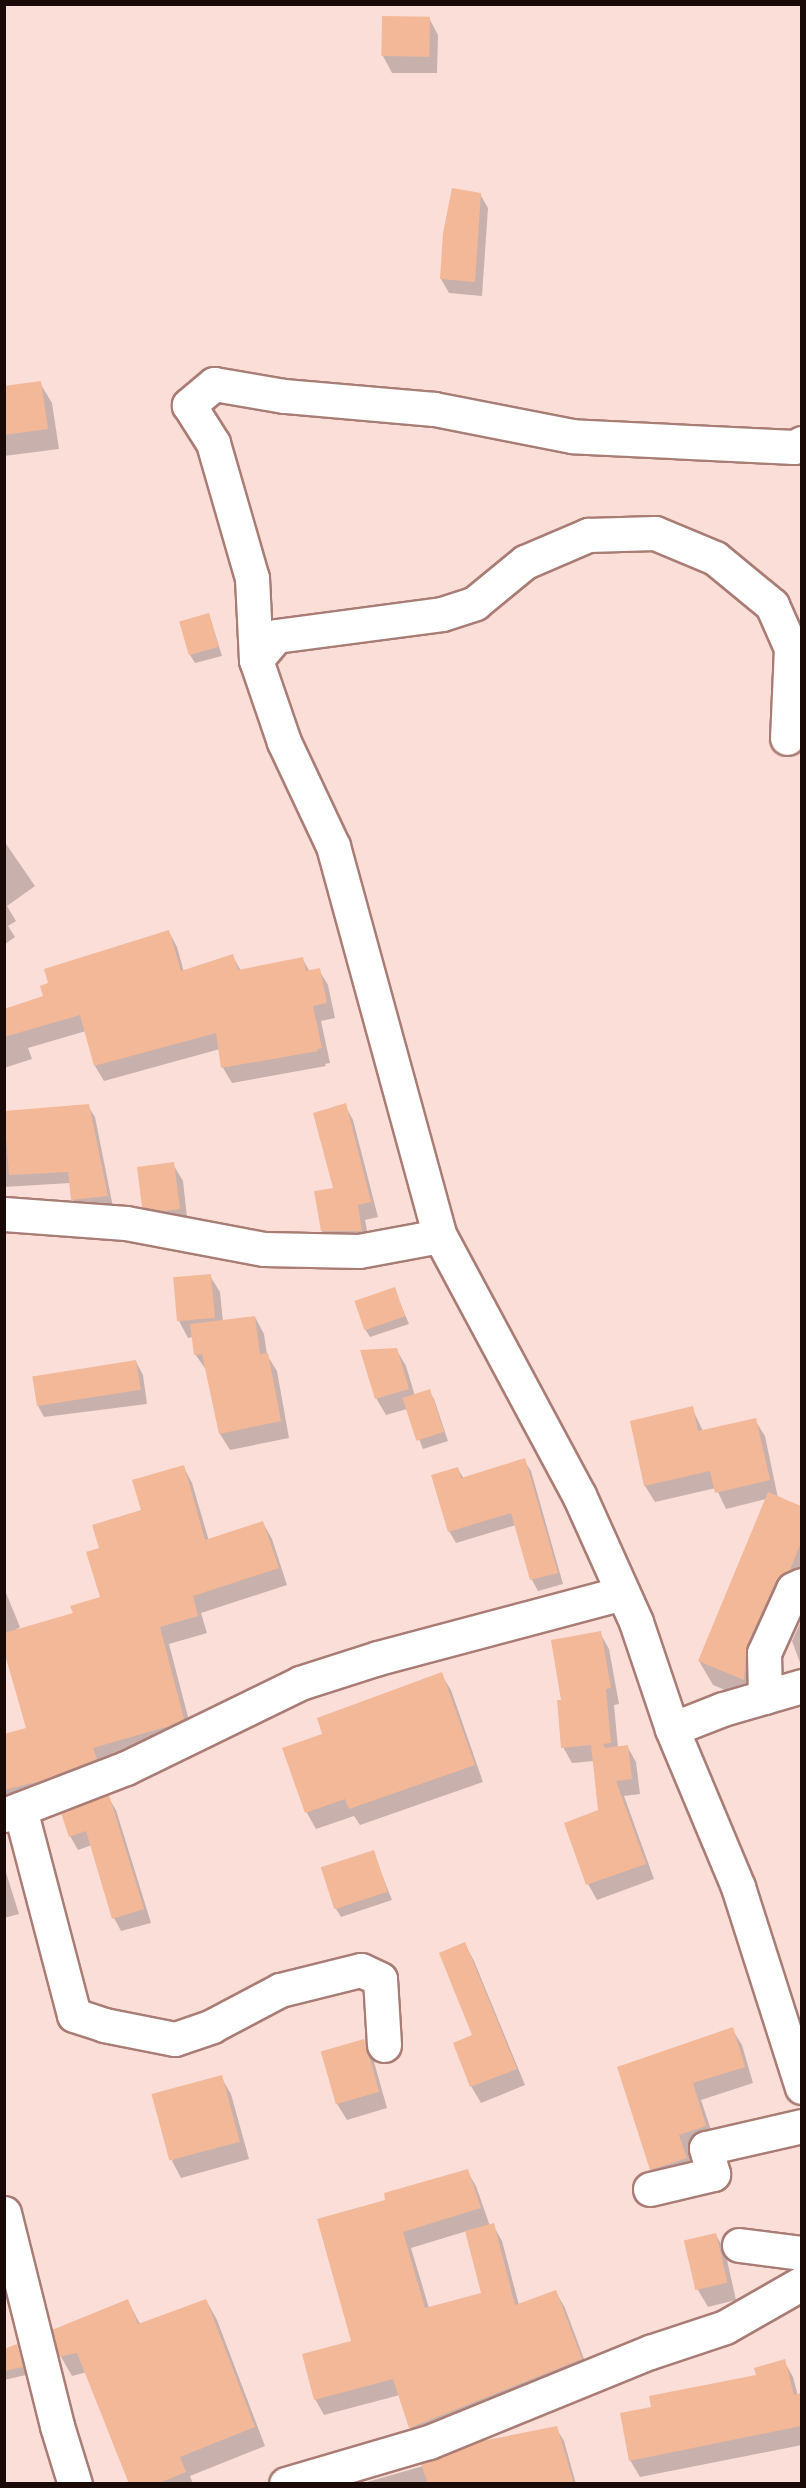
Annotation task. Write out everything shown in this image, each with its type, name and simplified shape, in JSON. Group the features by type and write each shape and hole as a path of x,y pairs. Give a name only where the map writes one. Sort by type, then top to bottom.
{"street":[{"path":"798,2066 738,1887 672,1729 636,1622 579,1495 440,1236 333,846 285,742 255,660 252,578 213,443 189,405 214,384 285,396 434,410 572,436 794,447 801,443"},
{"path":"255,660 276,636 442,614 475,603 525,562 588,535 655,533 715,558 772,605 790,648 787,738"},
{"path":"4,1214 126,1223 264,1249 359,1251 440,1236"},
{"path":"765,1697 764,1653 793,1589 801,1585"},
{"path":"384,2045 380,1979 362,1970 280,1990 212,2026 175,2039 104,2025 74,2015 12,1812 126,1768 300,1683 378,1658 623,1593"},
{"path":"672,1729 801,1686"},
{"path":"650,2189 713,2174 706,2148 801,2126"},
{"path":"4,2213 12,2273 75,2484"},
{"path":"740,2245 801,2253"},
{"path":"286,2484 429,2442 650,2352 725,2326 801,2283"}],"building":[{"path":"382,16 430,17 429,57 381,56"},
{"path":"452,188 481,193 475,282 440,279 443,233"},
{"path":"41,381 48,429 4,435 4,386"},
{"path":"209,613 219,647 189,655 179,622"},
{"path":"169,930 181,971 233,954 238,970 303,957 306,971 320,968 327,1003 313,1006 322,1048 317,1049 318,1051 221,1068 216,1033 94,1066 80,1015 4,1037 4,1009 43,996 40,986 48,983 44,969"},
{"path":"346,1103 371,1202 358,1205 362,1231 321,1231 314,1191 333,1188 313,1113"},
{"path":"89,1104 108,1196 71,1200 68,1172 9,1175 4,1111"},
{"path":"174,1162 180,1209 164,1211 142,1207 137,1167"},
{"path":"211,1274 215,1318 177,1321 173,1277"},
{"path":"395,1287 405,1316 364,1330 354,1301"},
{"path":"255,1316 260,1354 268,1353 281,1421 219,1434 202,1354 194,1355 190,1324"},
{"path":"397,1348 409,1389 375,1399 360,1350"},
{"path":"136,1360 141,1390 37,1406 32,1376"},
{"path":"430,1389 444,1432 416,1441 402,1398"},
{"path":"693,1406 698,1431 756,1418 770,1480 715,1493 710,1471 644,1486 630,1421"},
{"path":"525,1458 558,1573 530,1580 511,1513 448,1532 431,1475 458,1467 461,1478"},
{"path":"184,1465 205,1540 263,1521 279,1568 193,1596 198,1616 160,1627 184,1719 169,1726 93,1748 97,1759 41,1781 4,1790 4,1734 26,1728 4,1651 4,1633 73,1613 70,1606 100,1597 86,1552 99,1548 92,1525 141,1510 132,1480"},
{"path":"768,1492 801,1506 801,1542 790,1570 776,1581 747,1645 744,1680 698,1661"},
{"path":"601,1631 611,1688 606,1689 611,1743 603,1744 605,1748 628,1745 632,1779 616,1781 646,1864 586,1885 564,1823 598,1810 591,1745 561,1748 557,1700 561,1700 551,1640"},
{"path":"442,1672 475,1765 349,1809 345,1799 305,1813 282,1748 322,1734 317,1718"},
{"path":"109,1795 144,1909 112,1919 86,1831 69,1837 61,1813"},
{"path":"374,1850 388,1892 334,1909 321,1867"},
{"path":"465,1942 517,2069 470,2087 453,2043 472,2035 439,1953"},
{"path":"733,2027 745,2067 693,2083 706,2126 679,2135 687,2158 650,2170 617,2067"},
{"path":"364,2039 379,2092 336,2104 321,2051"},
{"path":"222,2075 240,2142 169,2161 151,2094"},
{"path":"468,2169 481,2208 403,2232 425,2308 481,2293 465,2231 494,2223 515,2305 556,2290 582,2359 409,2428 393,2379 314,2400 302,2354 351,2341 317,2219 385,2200 384,2193"},
{"path":"716,2233 727,2283 695,2290 684,2240"},
{"path":"128,2299 138,2324 206,2299 255,2427 180,2457 186,2472 157,2484 129,2484 77,2353 59,2357 52,2330"},
{"path":"17,2344 23,2367 4,2371 4,2349"},
{"path":"785,2359 794,2395 801,2393 801,2426 629,2461 620,2413 651,2407 649,2396 756,2375 754,2368"},
{"path":"557,2426 574,2484 428,2484 421,2464 482,2441"}]}
